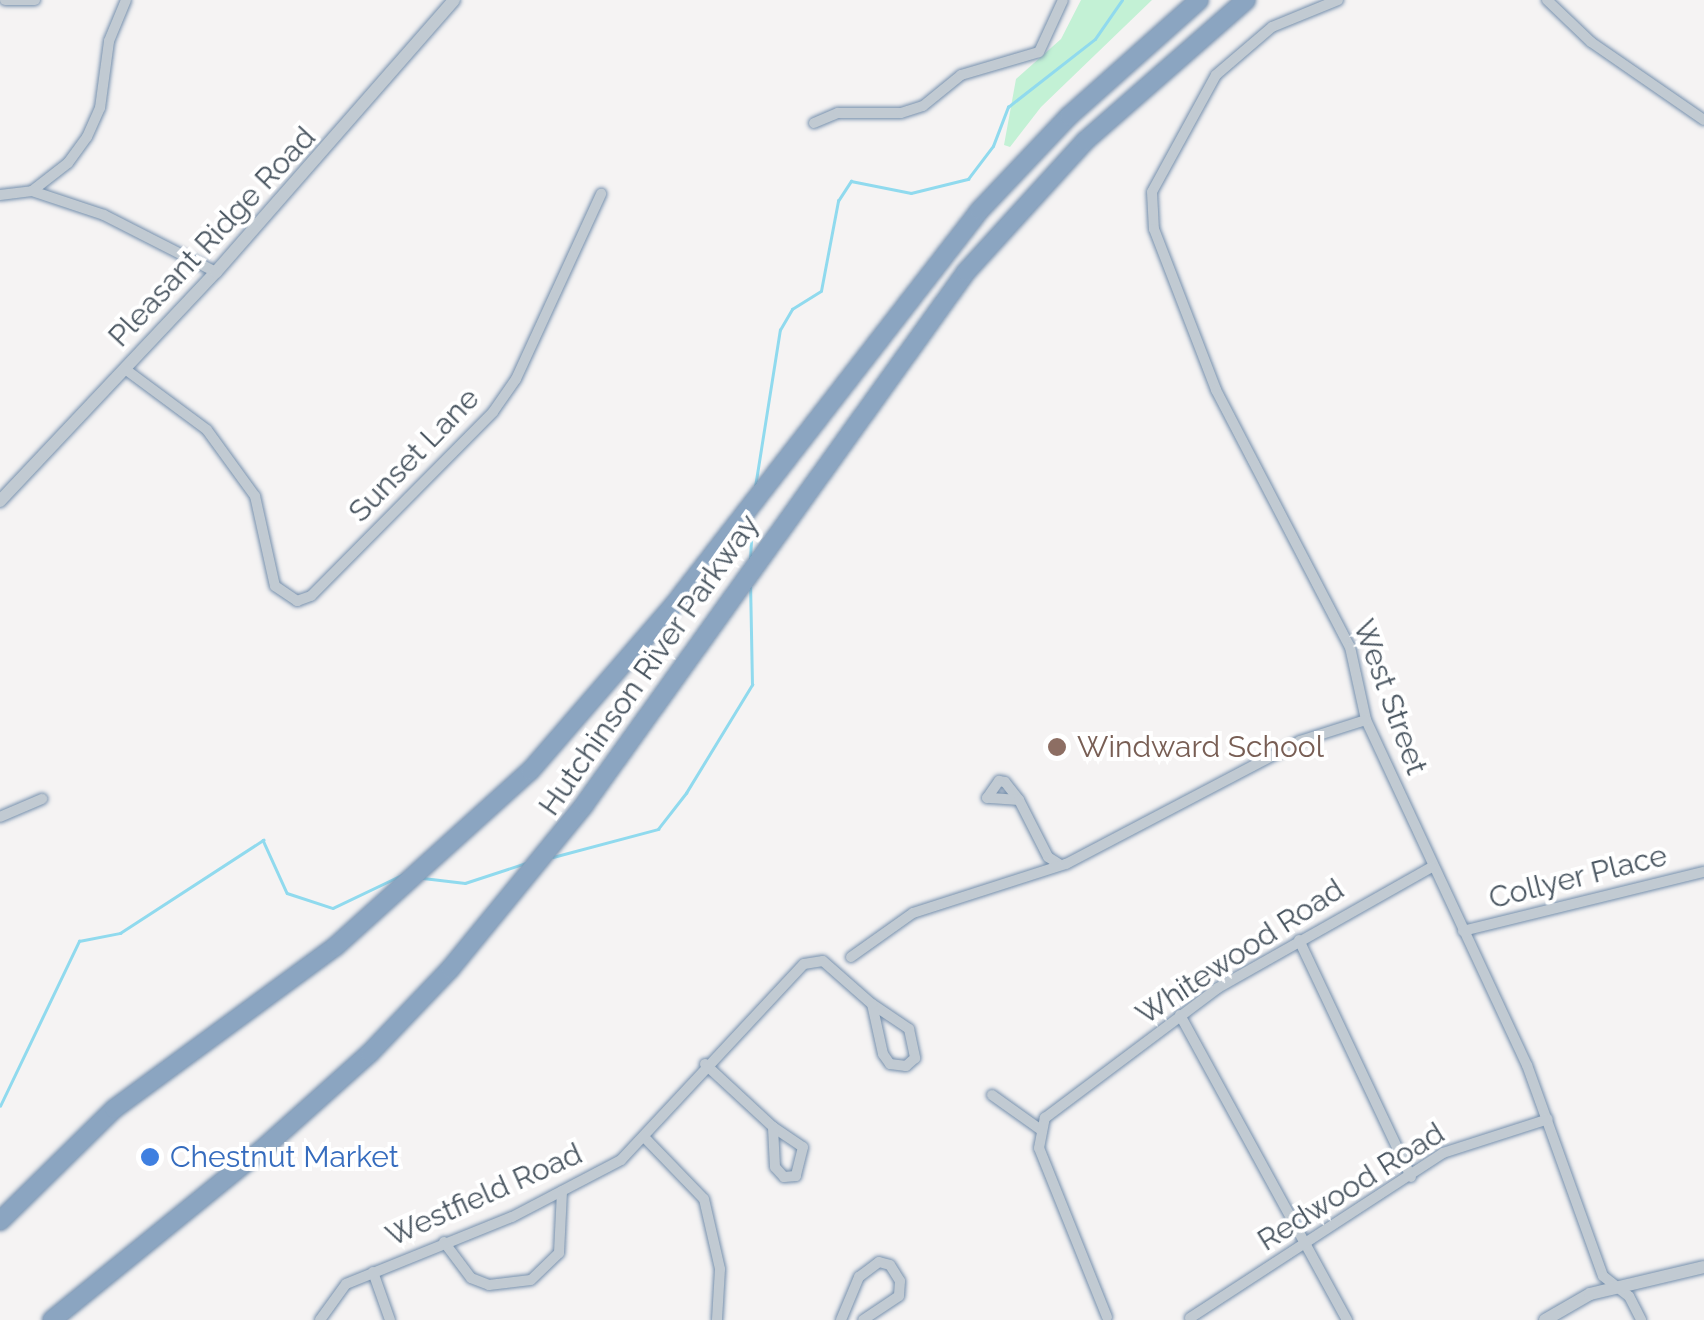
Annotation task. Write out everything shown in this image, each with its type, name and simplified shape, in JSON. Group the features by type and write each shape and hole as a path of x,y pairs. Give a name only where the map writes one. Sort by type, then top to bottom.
{"highway":[{"name":"Hutchinson River Parkway","path":"0,1220 114,1109 386,906 445,854 580,719 980,210 1068,116 1200,0"},
{"name":"Hutchinson River Parkway","path":"52,1320 370,1052 522,887 888,373 996,236 1085,141 1246,0"}],"street":[{"path":"5,0 35,0"},
{"path":"32,192 68,163 87,137 100,108 109,41 126,0"},
{"name":"Pleasant Ridge Road","path":"0,501 216,272 454,0"},
{"path":"814,123 838,113 912,110 961,75 1039,52 1063,0"},
{"name":"West Street","path":"1338,0 1272,27 1239,51 1208,89 1152,192 1154,229 1216,390 1350,647 1366,720 1548,1120 1603,1276 1629,1296 1641,1320"},
{"path":"1546,0 1591,42 1704,120"},
{"path":"0,195 32,192 144,232 216,272"},
{"name":"Sunset Lane","path":"125,369 206,430 240,472 261,512 268,570 285,598 311,596 493,412 516,379 601,194"},
{"path":"851,957 948,897 1059,864 1116,841 1300,741 1366,720"},
{"path":"0,816 42,798"},
{"path":"1018,800 1048,858 1059,864"},
{"name":"Whitewood Road","path":"1041,1130 1045,1118 1180,1015 1299,940 1432,867"},
{"name":"Collyer Place","path":"1463,931 1704,872"},
{"path":"1299,940 1411,1176"},
{"name":"Westfield Road","path":"320,1320 346,1284 562,1191 621,1160 646,1139 705,1064 804,964 823,961 840,971 872,1004"},
{"path":"872,1004 909,1029 915,1058 906,1066 890,1064 883,1054 872,1004"},
{"path":"1180,1015 1347,1320"},
{"path":"705,1064 773,1127 803,1147 796,1176 784,1177 776,1167 773,1127"},
{"path":"992,1095 1041,1130 1039,1148 1107,1317"},
{"name":"Redwood Road","path":"1190,1318 1444,1153 1548,1120"},
{"path":"646,1139 704,1199 720,1269 717,1320"},
{"path":"444,1242 472,1278 488,1285 532,1280 559,1253 562,1191"},
{"path":"841,1320 859,1277 870,1266 890,1265 900,1281 899,1296 862,1320"},
{"path":"1545,1320 1614,1287 1704,1267"},
{"path":"373,1272 390,1320"}],"green space":[{"path":"1081,0 1152,0 1041,107 1010,147 1004,145 1016,79 1061,39"}],"waterway":[{"path":"755,487 780,330 792,309 821,291 838,201 851,181 911,193 968,179 993,146 1008,107 1095,39 1122,0"},
{"path":"750,561 752,520"},
{"path":"553,857 658,829 686,793 752,685 750,584"},
{"path":"0,1106 79,941 120,933 263,840 287,893 333,908 406,873"},
{"path":"423,878 465,883 526,863"}],"place":[{"name":"Windward School","path":"1057,747"},
{"name":"Chestnut Market","path":"150,1157"}]}
